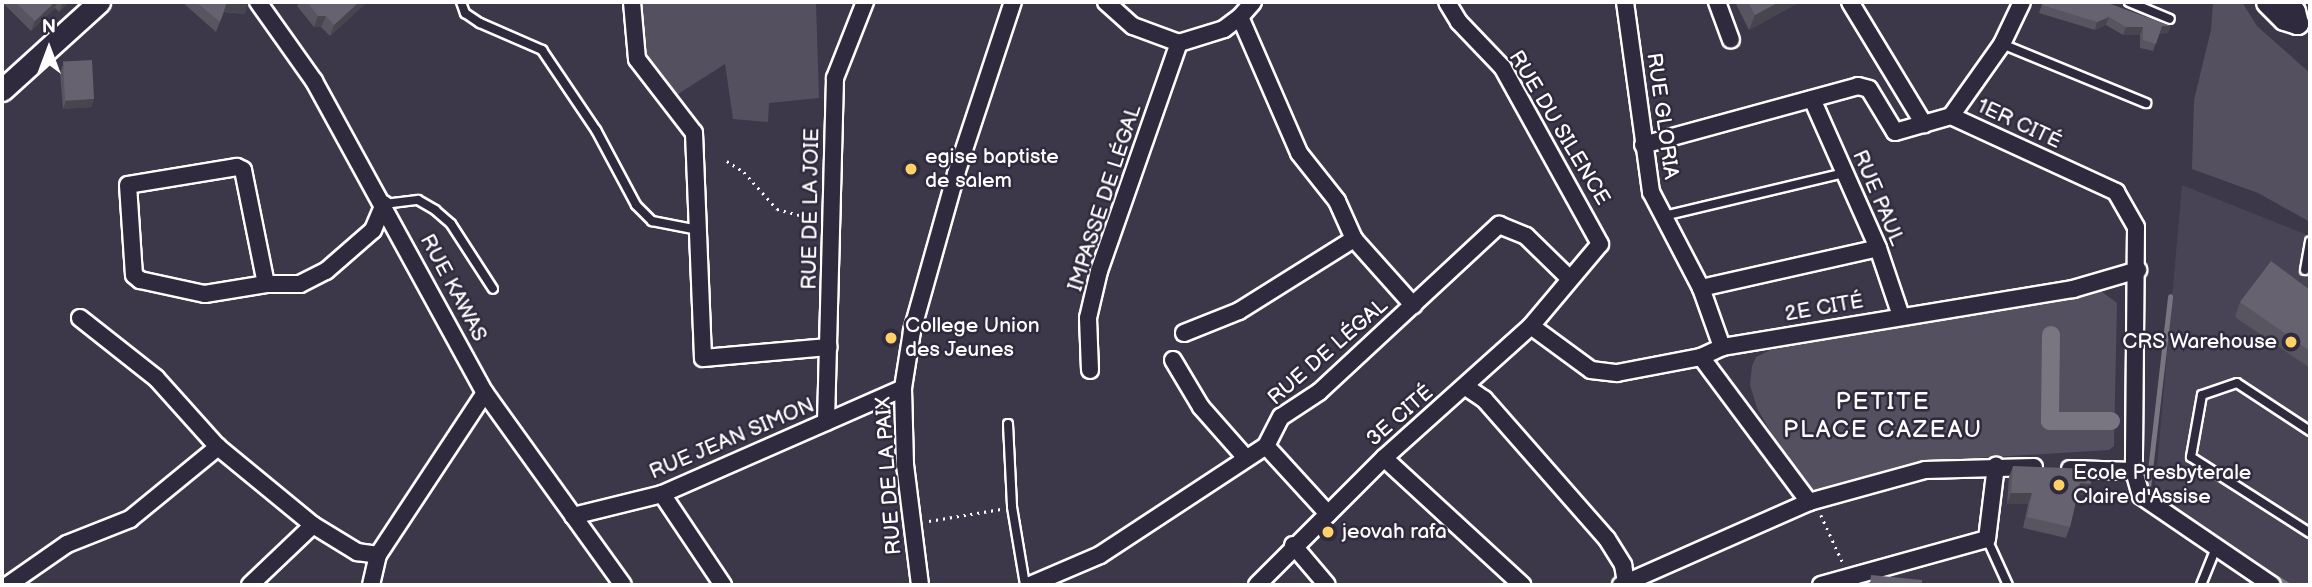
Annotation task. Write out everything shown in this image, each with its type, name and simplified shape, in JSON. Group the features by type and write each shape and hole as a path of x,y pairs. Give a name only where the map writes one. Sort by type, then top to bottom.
{"main road":[{"path":"2,90 99,2"},
{"path":"2267,2 2284,19 2304,28"},
{"path":"2284,2 2294,11 2304,28"}],"street":[{"name":"RUE KAWAS","path":"258,2 314,81 384,204 485,393 623,585"},
{"path":"632,2 636,59 694,133 703,358 830,347"},
{"name":"RUE DE LA JOIE","path":"826,422 835,78 865,2"},
{"name":"RUE DE LA PAIX","path":"920,585 911,524 903,388 922,284 1013,2"},
{"path":"1106,2 1133,26 1180,43 1224,29 1240,17 1252,2"},
{"name":"RUE DU SILENCE","path":"1447,2 1459,22 1503,68 1562,180 1592,225 1600,243 1568,277"},
{"name":"RUE GLORIA","path":"1625,2 1651,192 1701,289 1722,347"},
{"path":"1717,2 1731,40"},
{"path":"1850,2 1924,124"},
{"name":"1ER CITÉ","path":"2022,2 2002,44 1951,116 2116,192 2136,227 2138,270 2134,471"},
{"path":"1240,17 1299,153 1337,201 1354,239 1413,305"},
{"name":"IMPASSE DE LÉGAL","path":"1090,370 1088,318 1099,271 1180,43"},
{"path":"1643,145 1863,86 1895,132 1951,116"},
{"name":"RUE PAUL","path":"1812,99 1878,248 1901,316"},
{"path":"266,284 243,170 237,167 128,185 133,267 140,280 205,294 266,284 300,284 326,271 373,230 384,204"},
{"name":"RUE DE LÉGAL","path":"1028,585 1100,555 1266,446 1282,417 1319,393 1499,225 1526,236 1568,277"},
{"path":"1184,334 1239,311 1354,239"},
{"path":"1701,289 1878,248"},
{"name":"2E CITÉ","path":"1532,323 1591,370 1617,373 1701,357 1722,347 2073,289 2138,270"},
{"name":"3E CITÉ","path":"1256,585 1293,545 1384,458 1466,387 1532,323 1568,277"},
{"path":"80,318 156,378 218,447 313,525 358,552 378,555"},
{"path":"1701,357 1809,502"},
{"path":"1173,360 1201,407 1246,458"},
{"path":"1466,387 1484,399 1607,538 1623,565 1623,584 1809,502 1925,470 1996,466 2134,471 2141,496 2215,550 2272,585"},
{"name":"RUE JEAN SIMON","path":"573,516 663,494 903,388"},
{"path":"371,585 378,555 485,393"},
{"path":"1266,446 1328,514"},
{"path":"8,585 67,544 130,519 218,447"},
{"path":"1384,458 1522,585"},
{"path":"1821,585 1987,538 1996,466"},
{"path":"663,494 723,585"},
{"path":"250,585 313,525"},
{"path":"1293,545 1327,585"}],"lane":[{"path":"461,2 465,13 480,23 519,36 542,50 596,130 636,205 652,221 698,230"},
{"path":"2129,2 2171,19"},
{"path":"2002,44 2146,103"},
{"path":"1664,216 1844,173"},
{"path":"384,204 418,200 435,210 451,224 493,289"},
{"path":"2305,270 2310,241"},
{"path":"2310,430 2237,383 2202,396 2191,457 2310,533"},
{"path":"1008,424 1012,507 1028,585"},
{"path":"1987,538 2008,585"},
{"path":"2201,585 2215,550"}],"path":[{"path":"727,161 744,172 777,209 832,221"},
{"path":"1809,502 1828,529 1850,577"},
{"path":"911,524 1012,507"}],"shaded area":[{"path":"640,2 816,2 819,98 769,103 768,122 733,119 725,64 675,96 643,55"},
{"path":"2213,2 2242,2 2257,26 2310,73 2310,222 2258,193 2192,169 2194,100 2211,30"},
{"path":"2182,185 2310,236 2310,585 2291,585 2154,501"},
{"path":"2101,291 2117,303 2114,446 2109,450 1926,461 1816,492 1788,463 1757,408 1750,385 1756,357 1770,350"}],"building":[{"path":"15,2 55,2 35,21"},
{"path":"196,2 227,2 220,22"},
{"path":"307,2 359,2 334,25 326,16 318,16"},
{"path":"1748,2 1779,2 1755,15"},
{"path":"2043,2 2105,2 2171,26 2162,26 2156,44 2143,40 2143,27 2126,27 2109,17 2097,22 2042,5"},
{"path":"92,60 94,99 65,100 63,62"},
{"name":"CRS Warehouse","path":"2271,261 2310,290 2310,351 2240,302"},
{"path":"2013,466 2091,469 2091,484 2080,483 2070,527 2027,517 2032,493 2011,493"},
{"path":"1871,575 1922,580 1922,585 1870,585"}],"waterway":[{"path":"2147,496 2170,296"},
{"path":"2051,335 2050,421 2111,421"},
{"path":"2261,568 2288,585"}],"place":[{"name":"egise baptiste de salem","path":"911,169"},
{"name":"College Union des Jeunes","path":"891,338"},
{"name":"CRS Warehouse","path":"2291,342"},
{"name":"Ecole Presbyterale Claire d'Assise","path":"2059,485"},
{"name":"jeovah rafa","path":"1328,532"}],"district":[{"name":"PETITE PLACE CAZEAU","path":"1883,416"}]}
